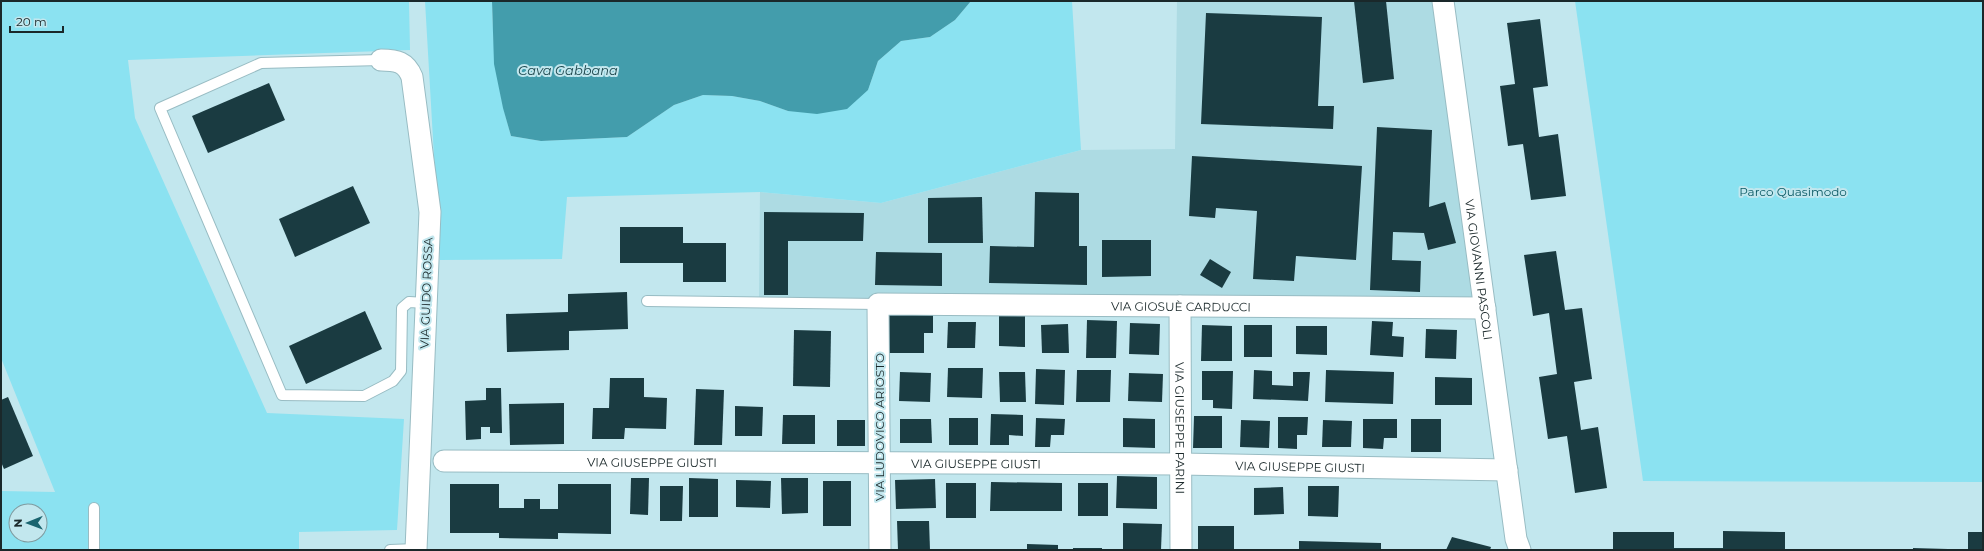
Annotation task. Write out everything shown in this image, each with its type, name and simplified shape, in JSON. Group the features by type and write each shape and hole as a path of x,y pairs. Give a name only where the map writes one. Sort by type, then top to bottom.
{"street":[{"name":"VIA GIOVANNI PASCOLI","path":"1442,1 1517,546"},
{"name":"VIA GUIDO ROSSA","path":"381,60 400,62 409,68 412,77 430,212 416,550"},
{"name":"VIA GIOSUÈ CARDUCCI","path":"878,304 1485,308"},
{"name":"VIA LUDOVICO ARIOSTO","path":"878,304 880,550"},
{"name":"VIA GIUSEPPE PARINI","path":"1180,306 1181,550"},
{"name":"VIA GIUSEPPE GIUSTI","path":"444,461 1181,464 1507,470"}],"lane":[{"path":"381,60 260,63 160,108 282,395 364,396 393,381 401,371 402,308 409,302 426,303"},
{"path":"647,301 878,304"},
{"path":"94,508 94,550"},
{"path":"390,550 416,550"}],"shaded area":[{"path":"1177,1 1438,1 1480,304 759,298 760,192 881,203 1081,150 1175,149"}],"green space":[{"path":"1,1 409,1 410,50 128,60 135,118 267,413 404,419 397,530 299,532 299,550 1,550 1,491 55,492 1,358"},
{"path":"425,1 492,1 493,36 499,85 511,136 541,141 627,137 674,105 703,95 732,96 760,101 788,111 868,90 878,61 901,41 930,37 955,20 971,1 1072,1 1081,150 881,203 760,192 567,197 562,259 440,260"},
{"name":"Parco Quasimodo","path":"1575,1 1983,1 1983,482 1643,481"}],"water":[{"name":"Cava Gabbana","path":"492,1 971,1 955,20 930,37 901,41 878,61 868,90 847,109 817,114 788,111 760,101 732,96 703,95 674,105 627,137 541,141 511,136 503,108 494,64"}],"building":[{"path":"1354,1 1386,1 1394,79 1363,83"},
{"path":"1206,13 1322,17 1318,106 1334,106 1333,129 1201,124"},
{"path":"1540,19 1548,86 1533,88 1539,137 1558,134 1566,196 1531,200 1523,144 1508,146 1500,86 1515,84 1507,23"},
{"path":"269,83 285,120 208,153 192,116"},
{"path":"1377,127 1432,130 1429,207 1445,202 1456,243 1428,250 1424,233 1393,232 1392,260 1421,261 1420,292 1370,290"},
{"path":"1192,156 1362,166 1356,260 1296,256 1294,281 1253,279 1257,211 1216,208 1215,218 1189,216"},
{"path":"353,186 370,223 295,257 279,219"},
{"path":"1035,192 1079,193 1079,246 1087,246 1087,285 989,283 990,246 1034,247"},
{"path":"982,197 983,243 928,243 928,198"},
{"path":"764,212 864,213 863,241 788,241 788,295 764,295"},
{"path":"620,227 683,227 683,243 726,243 726,282 683,282 683,263 620,263"},
{"path":"1102,240 1151,240 1151,276 1102,277"},
{"path":"1556,251 1565,310 1582,308 1592,379 1574,382 1581,430 1598,427 1607,488 1575,493 1567,436 1548,439 1539,377 1557,374 1549,313 1533,316 1524,255"},
{"path":"876,252 942,253 942,286 875,285"},
{"path":"1210,259 1231,272 1222,288 1200,275"},
{"path":"627,292 628,329 569,331 569,350 507,352 506,314 568,312 568,294"},
{"path":"365,311 382,349 306,384 289,346"},
{"path":"889,314 933,314 933,333 924,333 924,353 889,353"},
{"path":"999,316 1025,316 1025,347 999,346"},
{"path":"1087,320 1117,321 1116,358 1086,358"},
{"path":"1372,321 1393,322 1392,336 1404,337 1403,357 1370,355"},
{"path":"948,322 976,322 975,348 947,348"},
{"path":"1130,323 1160,324 1159,355 1129,354"},
{"path":"1068,324 1069,353 1042,353 1041,325"},
{"path":"1202,325 1232,326 1232,361 1201,361"},
{"path":"1244,325 1272,325 1272,357 1244,357"},
{"path":"1296,326 1327,326 1327,355 1296,354"},
{"path":"1426,329 1457,330 1456,359 1425,358"},
{"path":"794,330 831,331 830,387 793,386"},
{"path":"948,368 983,368 982,398 947,397"},
{"path":"1036,369 1065,370 1064,405 1035,404"},
{"path":"1077,370 1111,370 1110,402 1076,402"},
{"path":"1254,370 1272,371 1272,385 1293,386 1293,372 1310,372 1308,401 1253,399"},
{"path":"1326,370 1394,372 1393,404 1325,402"},
{"path":"1202,371 1233,371 1232,409 1213,408 1213,400 1202,400"},
{"path":"900,372 931,373 930,402 899,401"},
{"path":"999,372 1025,372 1026,402 1000,402"},
{"path":"1129,373 1163,374 1162,402 1128,401"},
{"path":"1435,377 1472,378 1472,405 1435,405"},
{"path":"610,378 644,378 644,397 667,398 666,429 625,428 624,439 592,439 593,408 609,408"},
{"path":"486,388 501,388 502,433 490,433 490,427 481,427 481,439 466,440 465,401 486,400"},
{"path":"696,389 724,390 722,445 694,445"},
{"path":"8,397 33,456 4,469 1,462 1,400"},
{"path":"564,403 564,444 510,445 509,404"},
{"path":"735,406 763,407 762,436 735,436"},
{"path":"991,414 1023,415 1023,436 1009,435 1009,445 990,445"},
{"path":"783,415 815,415 815,444 782,444"},
{"path":"1194,416 1222,416 1222,448 1193,448"},
{"path":"1278,417 1308,417 1307,435 1297,435 1297,449 1278,448"},
{"path":"949,418 978,418 978,445 949,445"},
{"path":"1036,418 1065,419 1064,435 1051,435 1050,447 1035,447"},
{"path":"1123,418 1155,419 1155,448 1123,447"},
{"path":"900,419 931,419 932,443 900,443"},
{"path":"1363,419 1397,419 1397,438 1384,438 1383,449 1363,448"},
{"path":"1411,419 1441,419 1441,452 1411,452"},
{"path":"837,420 865,420 865,446 837,446"},
{"path":"1241,420 1270,421 1269,448 1240,447"},
{"path":"1323,420 1352,421 1351,447 1322,447"},
{"path":"1117,476 1157,477 1157,509 1116,508"},
{"path":"631,478 649,478 648,515 630,514"},
{"path":"689,478 718,479 718,517 689,517"},
{"path":"781,478 808,478 808,513 782,514"},
{"path":"935,479 936,508 896,509 895,480"},
{"path":"736,480 771,481 770,508 736,507"},
{"path":"823,481 851,481 851,526 823,526"},
{"path":"991,482 1062,483 1062,511 990,511"},
{"path":"946,483 976,483 976,518 946,518"},
{"path":"1078,483 1108,483 1108,516 1078,516"},
{"path":"450,484 499,484 499,508 524,508 524,499 540,499 540,509 558,509 558,484 611,484 611,534 558,533 558,539 499,538 499,533 450,533"},
{"path":"660,486 683,486 682,521 660,521"},
{"path":"1308,486 1339,486 1338,517 1308,516"},
{"path":"1283,487 1284,514 1254,515 1254,488"},
{"path":"897,521 929,521 930,550 898,550"},
{"path":"1123,523 1162,524 1161,550 1123,550"},
{"path":"1198,526 1234,526 1234,550 1198,550"},
{"path":"1723,531 1785,532 1785,550 1613,550 1613,532 1674,532 1674,548 1723,548"},
{"path":"1968,532 1983,532 1983,550 1968,550"},
{"path":"1452,537 1491,547 1490,550 1446,550"},
{"path":"1299,541 1381,543 1381,550 1299,550"},
{"path":"1027,544 1058,545 1058,550 1027,550"},
{"path":"1073,548 1102,548 1102,550 1073,550"},
{"path":"1913,548 1948,549 1948,550 1913,550"}]}
